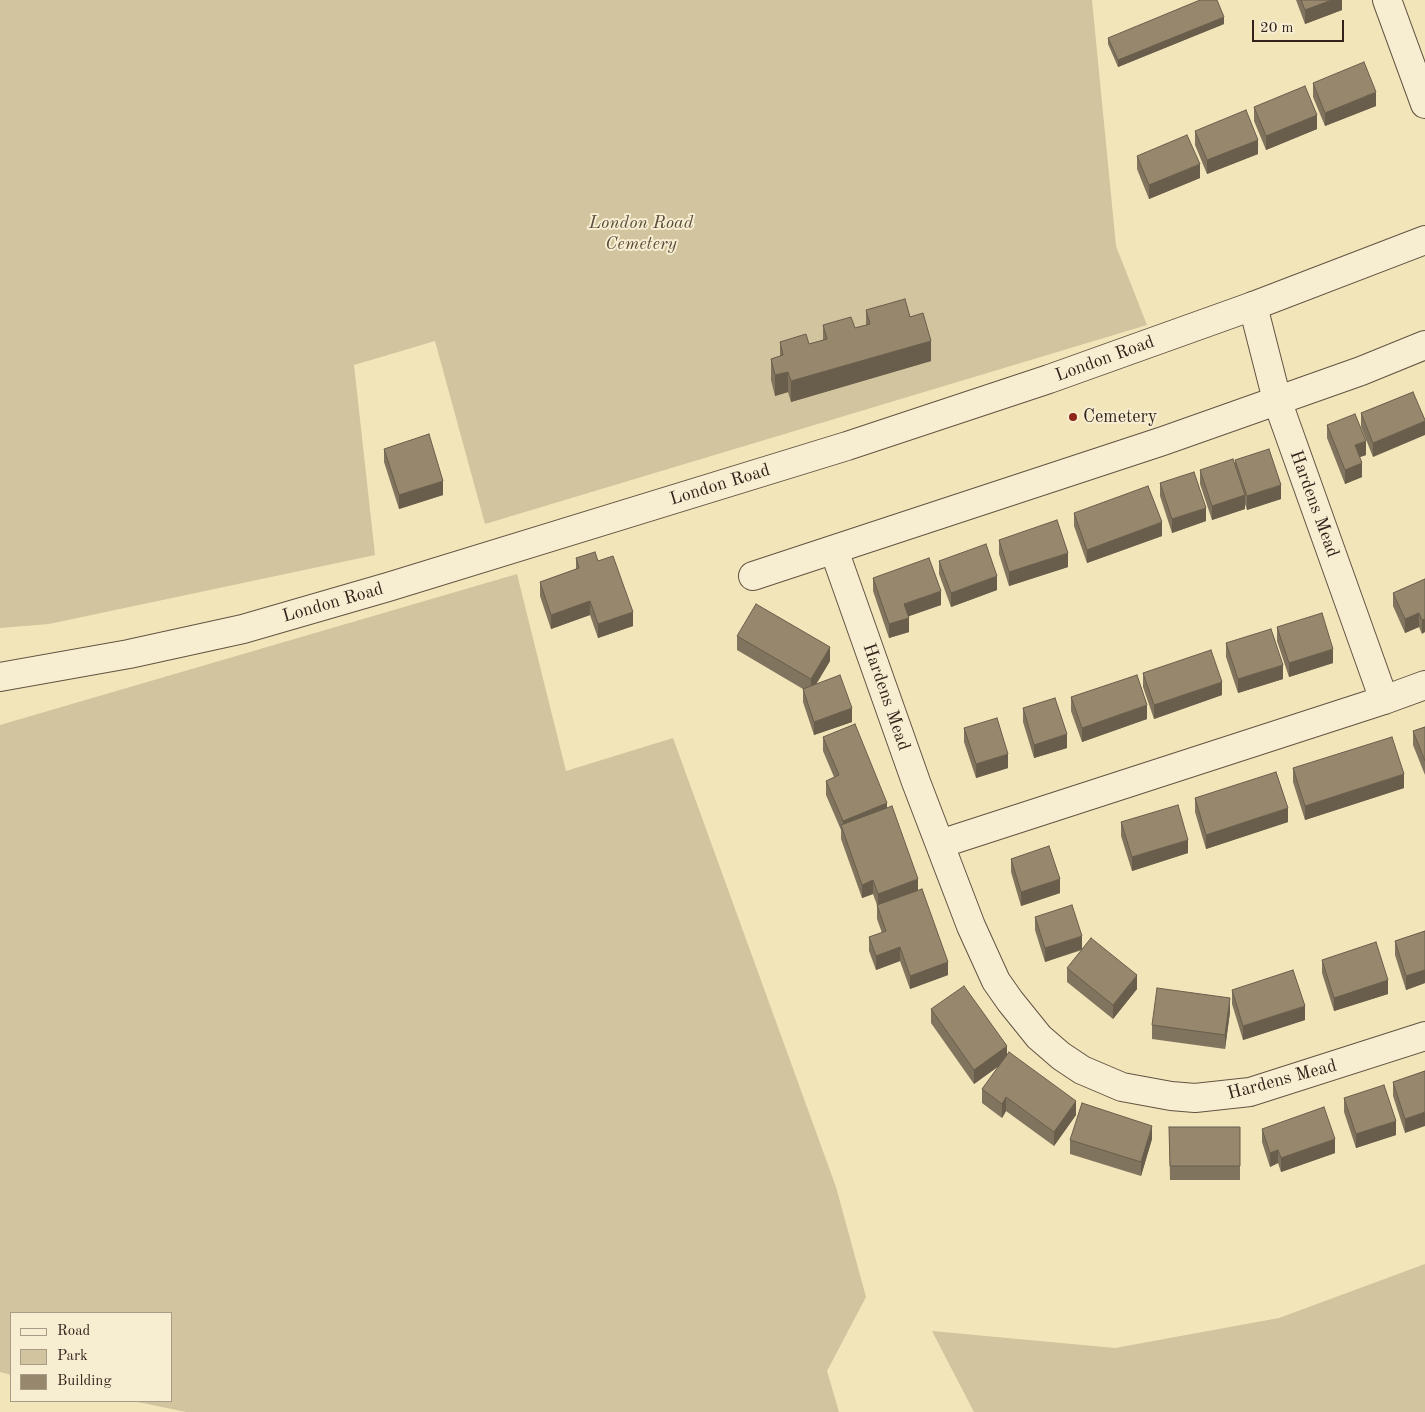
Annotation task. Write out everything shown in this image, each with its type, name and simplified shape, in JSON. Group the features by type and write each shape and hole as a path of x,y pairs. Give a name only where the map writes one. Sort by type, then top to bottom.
{"street":[{"path":"1386,0 1425,104"},
{"name":"London Road","path":"0,677 129,654 243,629 388,588 847,446 1049,379 1252,306 1425,240"},
{"name":"Hardens Mead","path":"1252,306 1277,400 1384,700"},
{"path":"754,576 1163,441 1361,371 1425,345"},
{"name":"Hardens Mead","path":"834,550 971,926 996,981 1039,1037 1061,1056 1102,1080 1122,1087 1170,1096 1219,1096 1250,1092 1425,1036"},
{"path":"940,844 1425,685"}],"green space":[{"name":"London Road Cemetery","path":"0,0 1092,0 1116,246 1147,325 485,524 435,341 354,365 375,555 49,624 0,628"},
{"path":"517,574 566,771 673,738 836,1187 866,1297 827,1371 839,1412 186,1412 138,1402 172,1402 172,1312 10,1312 10,1375 0,1372 0,725"},
{"path":"1425,1264 1425,1412 974,1412 932,1331 1115,1348 1279,1318"}],"building":[{"path":"1200,0 1217,0 1224,17 1118,60 1108,38"},
{"path":"1301,0 1332,0 1305,10"},
{"path":"1364,62 1376,92 1325,113 1313,83"},
{"path":"1305,86 1317,115 1266,136 1254,107"},
{"path":"1246,110 1258,140 1207,160 1195,131"},
{"path":"1187,135 1200,164 1149,185 1137,156"},
{"path":"905,299 910,317 923,313 931,341 791,381 788,372 775,375 771,359 783,355 780,342 806,334 809,344 827,339 823,325 851,317 855,328 870,324 866,310"},
{"path":"1413,392 1425,421 1373,443 1361,413"},
{"path":"1355,414 1366,441 1355,445 1362,463 1345,470 1327,425"},
{"path":"429,434 443,481 399,495 384,449"},
{"path":"1269,449 1281,485 1247,496 1235,460"},
{"path":"1233,459 1245,495 1212,506 1200,470"},
{"path":"1194,472 1206,508 1172,519 1160,483"},
{"path":"1148,486 1162,522 1087,550 1074,513"},
{"path":"1057,520 1068,553 1009,572 999,540"},
{"path":"986,544 997,576 951,593 939,561"},
{"path":"595,552 598,561 613,556 633,612 598,624 590,601 551,615 540,582 579,568 576,558"},
{"path":"929,558 941,591 904,604 909,618 889,624 873,578"},
{"path":"1425,579 1425,619 1422,620 1419,613 1405,619 1393,593"},
{"path":"756,604 830,647 811,679 737,636"},
{"path":"1322,613 1333,649 1289,663 1277,627"},
{"path":"1271,629 1283,665 1238,679 1226,643"},
{"path":"1211,650 1222,682 1154,705 1143,673"},
{"path":"840,675 852,708 814,722 803,689"},
{"path":"1137,675 1147,705 1082,728 1071,697"},
{"path":"1055,698 1067,734 1034,745 1023,708"},
{"path":"997,718 1008,754 976,764 964,728"},
{"path":"855,724 887,803 843,821 826,781 839,775 823,737"},
{"path":"1425,727 1425,761 1413,731"},
{"path":"1392,737 1404,774 1305,806 1293,768"},
{"path":"1276,772 1288,808 1206,835 1195,798"},
{"path":"1178,805 1188,840 1132,857 1121,822"},
{"path":"892,806 918,879 878,894 873,880 862,885 841,825"},
{"path":"1049,846 1060,879 1021,892 1011,859"},
{"path":"922,889 948,962 910,976 900,947 876,956 869,937 886,931 877,905"},
{"path":"1072,905 1082,936 1045,948 1035,917"},
{"path":"1425,931 1425,970 1406,976 1395,941"},
{"path":"1091,938 1137,975 1113,1005 1067,968"},
{"path":"1376,942 1388,980 1334,998 1322,960"},
{"path":"1293,970 1305,1006 1243,1026 1232,990"},
{"path":"964,986 1007,1046 974,1070 931,1009"},
{"path":"1157,988 1230,998 1225,1035 1152,1025"},
{"path":"1009,1052 1076,1101 1054,1132 1006,1097 1002,1104 982,1089"},
{"path":"1425,1071 1425,1112 1405,1119 1393,1082"},
{"path":"1384,1085 1396,1121 1356,1134 1344,1098"},
{"path":"1082,1103 1152,1126 1141,1162 1070,1140"},
{"path":"1324,1107 1335,1139 1281,1158 1278,1150 1270,1153 1262,1129"},
{"path":"1169,1127 1240,1127 1240,1166 1170,1166"}],"place":[{"name":"Cemetery","path":"1073,417"}]}
